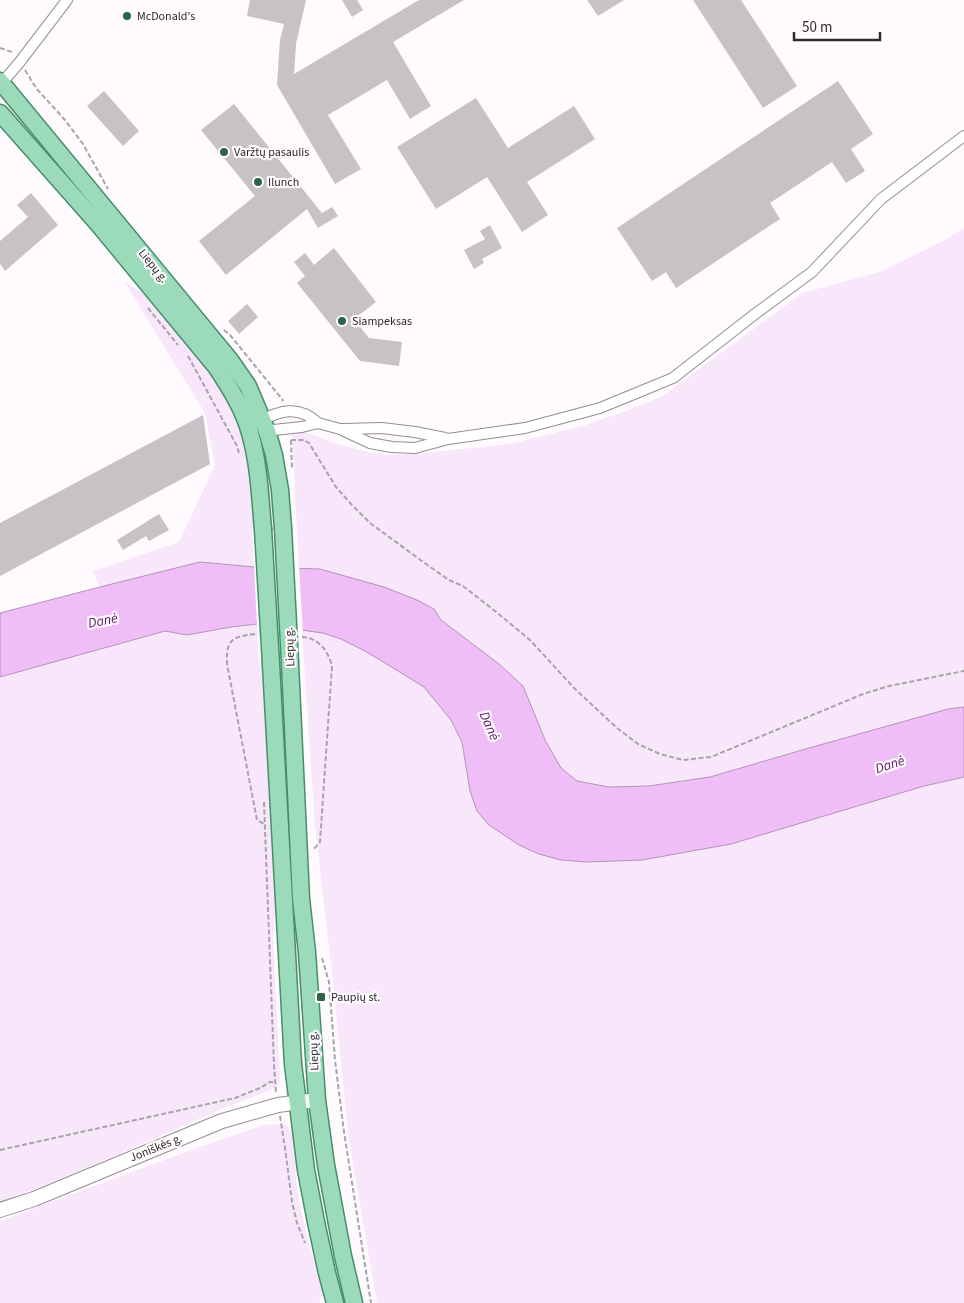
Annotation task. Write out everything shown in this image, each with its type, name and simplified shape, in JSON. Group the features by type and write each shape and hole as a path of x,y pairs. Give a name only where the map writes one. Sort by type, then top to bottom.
{"main road":[{"name":"Liepų g.","path":"1,83 230,360 248,386 257,427 257,460 264,529 289,1018 306,1170 335,1303"},
{"name":"Liepų g.","path":"0,113 99,225 217,368 274,455 283,528 301,899 307,952 316,1100 343,1256 354,1303"},
{"name":"Joniškės g.","path":"0,1210 34,1198 222,1121 278,1105 316,1100"}],"street":[{"path":"1,83 19,63 67,0"},
{"path":"257,427 302,427 318,423 340,429 370,443 392,447 415,448 448,439 534,426 600,408 673,378 812,272 880,199 964,136"},
{"path":"257,427 284,411 294,411 311,416 318,423"},
{"path":"340,429 382,428 448,439"}],"path":[{"path":"0,48 12,52 36,88 65,120 83,144 110,194"},
{"path":"145,303 181,348"},
{"path":"187,355 240,454"},
{"path":"291,440 304,440 309,443 336,487 370,523 449,580 463,586 495,611 530,640 575,689 617,728 638,744 660,754 683,760 711,757 863,694 889,686 964,671"},
{"path":"321,954 329,982 335,1060 344,1132 371,1303"},
{"path":"0,1150 235,1098 270,1082 275,1082"}],"shaded area":[{"path":"11,111 14,112 70,178 101,218 11,114"},
{"path":"964,228 964,707 948,709 710,777 649,786 609,787 577,781 561,768 546,742 523,686 499,664 441,620 434,609 384,587 320,569 299,569 292,432 301,431 356,449 389,455 510,444 586,425 663,396 802,293 880,272 945,240"},
{"path":"124,281 144,294 206,369 219,388 239,425 251,469 257,530 252,530 254,567 200,562 100,587 93,571 179,542 215,465 205,413"},
{"path":"262,450 266,450 275,529 270,529"},
{"path":"257,624 259,664 263,664 277,880 273,939 279,1085 89,1167 0,1203 0,677 165,631 187,635"},
{"path":"302,630 323,633 341,639 367,652 424,687 451,720 462,742 470,791 477,811 489,825 561,860 587,862 642,860 731,844 924,786 964,777 964,1303 377,1303 349,1140 315,825"},
{"path":"282,663 299,976 295,977 276,664"},
{"path":"285,1124 290,1130 295,1143 296,1179 300,1207 323,1292 319,1303 0,1303 0,1221 263,1125"}],"water":[{"name":"Danė","path":"200,562 254,567 320,569 384,587 434,609 441,620 499,664 523,686 546,742 561,768 577,781 609,787 649,786 710,777 948,709 964,707 964,777 924,786 731,844 642,860 587,862 561,860 539,854 519,845 489,825 477,811 470,791 462,742 451,720 424,687 367,652 341,639 323,633 257,624 187,635 165,631 0,677 0,613"}],"pier":[{"path":"254,565 299,566 303,633 257,627"}],"building":[{"path":"250,0 306,0 296,44 294,74 419,0 464,0 393,42 431,106 410,119 387,80 328,115 361,169 335,184 277,85 280,40 284,24 247,16"},
{"path":"342,0 357,0 363,10 352,17"},
{"path":"587,0 624,0 598,16"},
{"path":"693,0 741,0 797,86 763,108"},
{"path":"838,81 873,134 851,149 865,171 846,183 832,162 770,203 780,219 676,288 666,272 652,281 617,228"},
{"path":"104,91 139,131 123,146 87,106"},
{"path":"476,98 508,148 574,106 595,139 527,182 548,215 522,232 487,177 436,209 397,147"},
{"path":"234,104 322,213 332,207 338,216 318,228 307,209 226,275 199,241 255,196 201,130"},
{"path":"31,193 58,225 5,271 0,264 0,241 28,217 17,205"},
{"path":"490,225 502,248 482,259 484,263 474,269 464,250 485,239 480,231"},
{"path":"334,248 376,302 354,319 369,338 402,342 399,366 360,361 297,283 305,276 294,262 305,253 314,265"},
{"path":"247,304 258,317 239,334 228,321"},
{"path":"203,415 210,464 0,576 0,523"},
{"path":"159,514 169,530 149,541 146,536 123,550 117,540"}],"place":[{"name":"McDonald's","path":"127,16"},
{"name":"Varžtų pasaulis","path":"224,152"},
{"name":"Ilunch","path":"258,182"},
{"name":"Siampeksas","path":"342,321"},
{"name":"Paupių st.","path":"321,997"}]}
